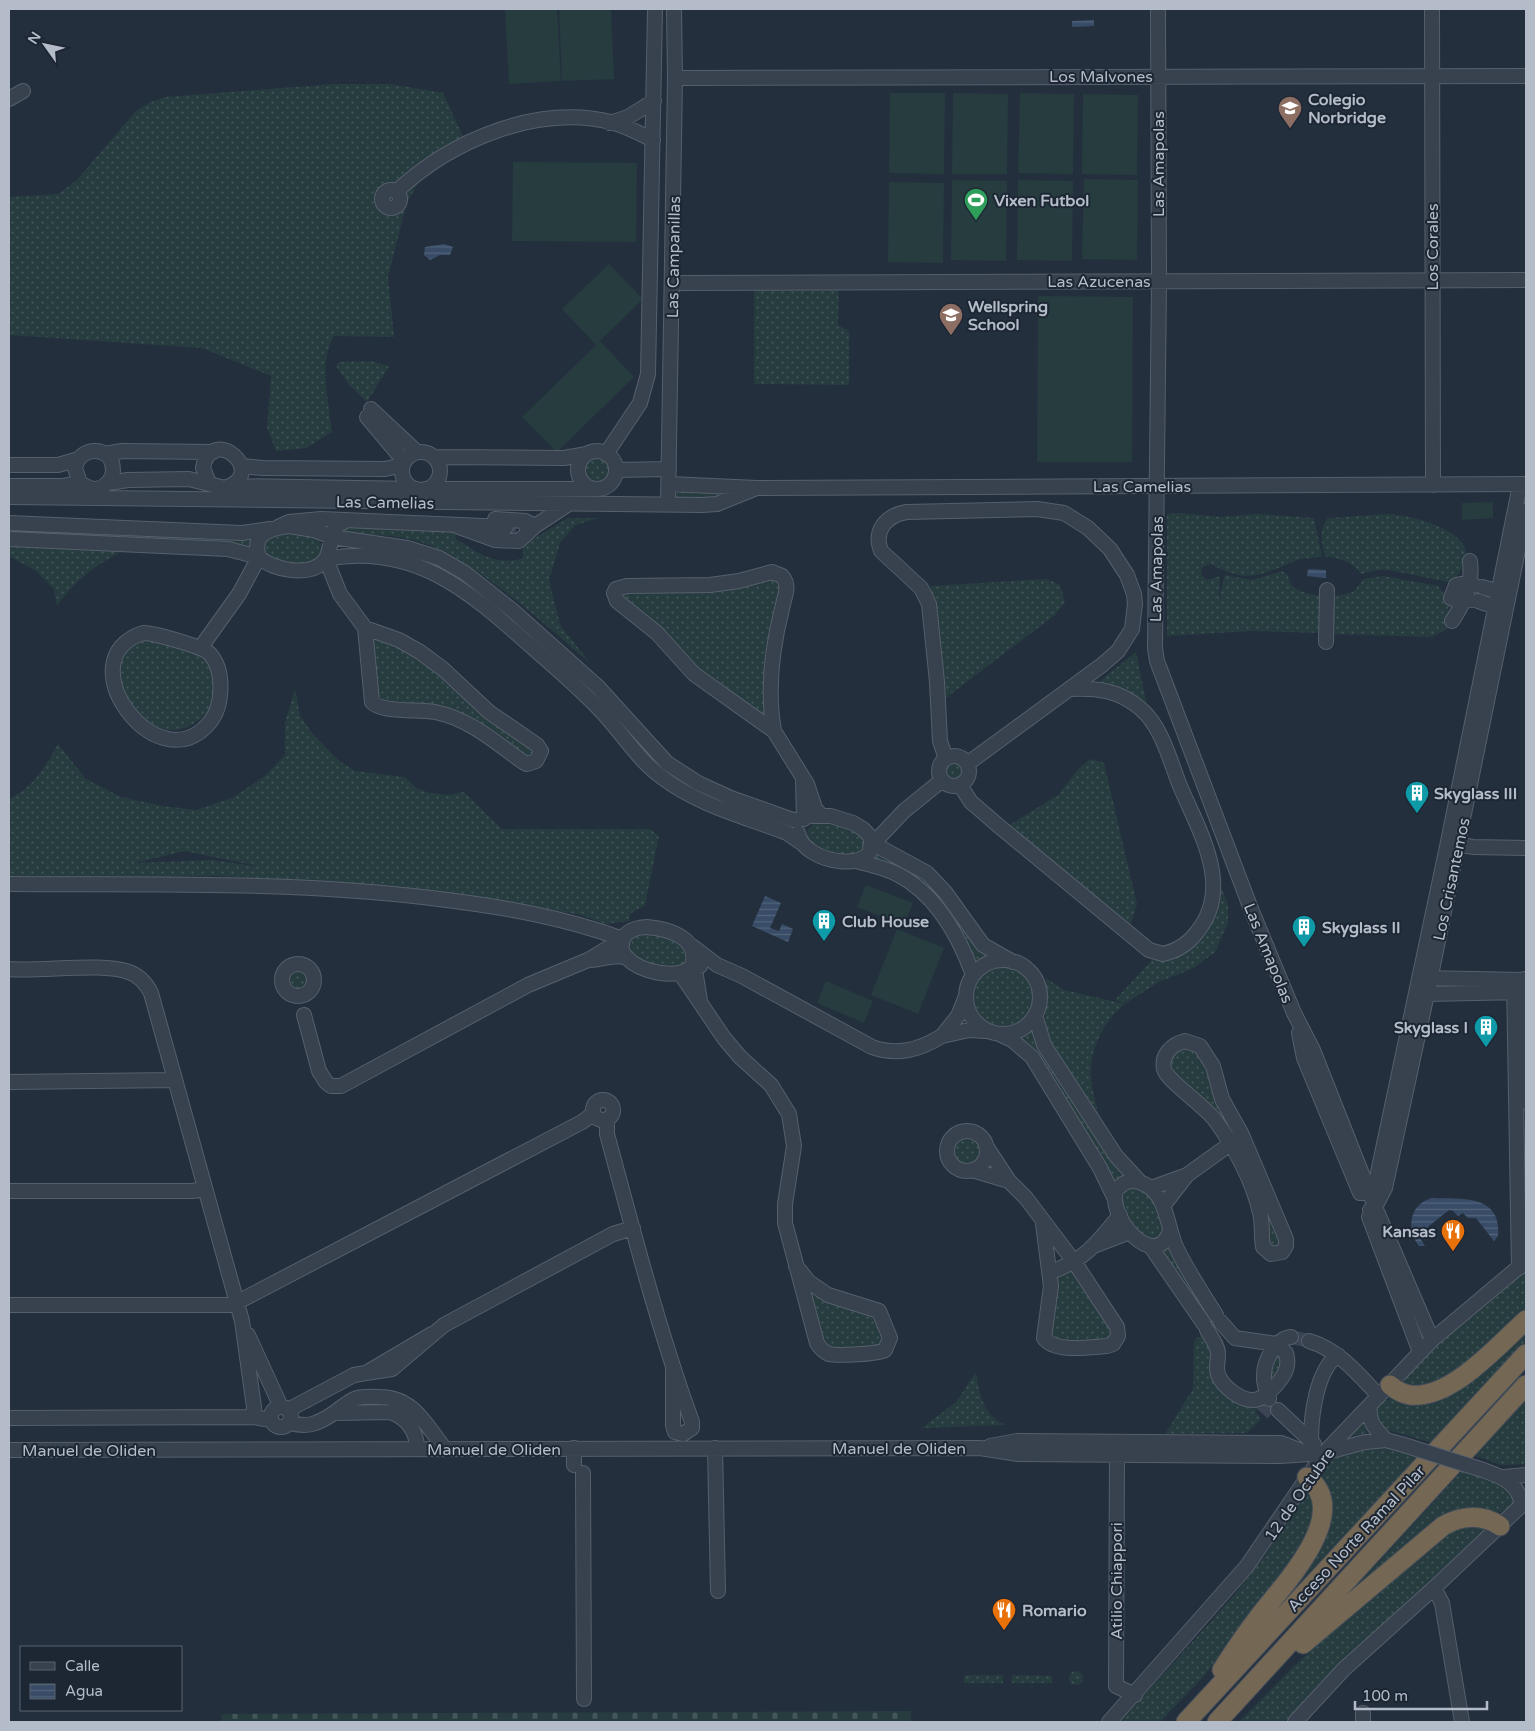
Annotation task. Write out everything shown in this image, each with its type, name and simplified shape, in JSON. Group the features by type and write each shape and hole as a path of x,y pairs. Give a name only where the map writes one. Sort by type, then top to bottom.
{"highway":[{"path":"1380,1395 1403,1393 1411,1395 1438,1390 1465,1374 1526,1320"},
{"name":"Acceso Norte Ramal Pilar","path":"1187,1721 1526,1354"},
{"name":"Acceso Norte Ramal Pilar","path":"1222,1718 1526,1385"},
{"path":"1187,1721 1247,1632 1300,1562 1314,1540 1322,1519 1322,1503 1317,1488 1307,1477"},
{"path":"1222,1718 1360,1594 1438,1529 1456,1520 1473,1517 1488,1518 1500,1526"}],"street":[{"path":"606,454 640,403 648,374 655,9"},
{"name":"Las Campanillas","path":"668,505 673,282 674,9"},
{"name":"Las Amapolas","path":"1158,9 1159,281 1155,648 1157,661 1249,902 1294,1013 1313,1050 1365,1192 1420,1352"},
{"name":"Los Corales","path":"1432,9 1433,485"},
{"name":"Los Malvones","path":"675,78 1526,76"},
{"path":"9,99 24,91"},
{"path":"610,122 628,117 654,101"},
{"path":"396,192 412,177 440,157 489,134 521,124 571,118 610,122 653,140"},
{"name":"Las Azucenas","path":"673,282 1526,280"},
{"path":"369,413 416,452 429,453 438,461 440,473 435,484 421,489 404,479 404,463 369,413"},
{"path":"9,465 58,465 79,459 89,451 96,450 104,454 113,467 108,483"},
{"path":"104,454 122,451 213,452 224,450 236,455 241,466 240,478 231,486"},
{"path":"9,486 64,486 80,483 94,489 108,483 128,480 180,479 209,483 218,488 231,486 600,489 612,482 616,470 615,463 600,451 564,458 435,457"},
{"path":"209,483 204,472 204,463 213,452"},
{"path":"241,466 262,468 385,469 404,463 416,452"},
{"path":"587,454 582,458 578,471 582,483 594,489"},
{"path":"79,459 75,473 80,483"},
{"path":"616,470 669,469"},
{"name":"Las Camelias","path":"668,484 757,488 1523,485"},
{"name":"Los Crisantemos","path":"1365,1192 1376,1182 1400,1094 1424,986 1490,660 1499,599 1523,485"},
{"name":"Las Camelias","path":"9,497 668,505 717,504 757,488"},
{"path":"201,647 239,594 259,557 257,544 259,537 289,522 347,520 468,524 517,529 567,505"},
{"path":"946,759 940,741 937,682 929,604 921,588 886,557 878,543 881,527 894,516 926,512 1050,510 1064,513 1074,518 1101,539 1127,574 1135,604 1134,621 1129,637 1118,651 1070,689 967,764"},
{"name":"Los Crisantemos","path":"1499,599 1526,511"},
{"path":"468,524 486,518 525,521 517,529"},
{"path":"340,594 326,559 335,528 347,520"},
{"path":"9,523 242,533 274,528 301,527 332,537 408,548 439,558 465,573 512,610 598,687 664,779 690,795 787,833 811,851 831,860 857,861 898,875 922,891 933,903 956,938 973,975"},
{"path":"451,524 495,540 519,541 517,529"},
{"path":"9,538 228,549 259,557 266,564 297,570 311,568 326,559 361,556 402,562 438,574 463,589 569,679 647,754 698,783 775,815 793,820 804,820 820,814 844,819 858,825 875,824 904,811"},
{"path":"239,594 267,569 274,566"},
{"path":"311,568 340,594 365,628 370,696 375,706 388,709 423,710 448,715 491,737 523,762 532,763 539,757 540,747 489,712 429,658 407,644 365,628"},
{"path":"774,731 772,670 777,629 787,588 782,576 772,572 723,584 626,586 616,589 614,592 617,601 657,633 694,674 774,731 803,778 815,808 820,814"},
{"path":"1326,642 1327,590"},
{"path":"1468,592 1499,599"},
{"path":"150,633 179,643 201,647 210,654 215,662 220,688 216,712 207,726 192,737 172,740 138,724 127,712 116,691 115,663 120,646 134,636 150,633"},
{"path":"960,785 971,802 1149,950 1163,954 1187,943 1202,927 1208,916 1213,897 1214,874 1207,852 1156,728 1143,710 1115,693 1101,688 1070,689"},
{"path":"957,757 967,764 968,776 960,785 950,786 942,781 938,770 940,764 946,759 957,757"},
{"path":"800,842 799,827 804,820 803,778"},
{"path":"857,861 864,858 871,842 904,811 942,781"},
{"path":"858,825 871,842 926,873 945,892 973,934 983,945 1031,973 1037,983 1039,1004 1035,1015 1020,1030 993,1033 971,1017 966,996"},
{"path":"1453,843 1473,847 1526,848"},
{"path":"9,884 244,884 366,890 474,903 548,915 622,942"},
{"path":"304,1015 306,993 313,984 310,969 300,964 290,966 283,974 283,985 297,1000 304,1015 322,1077 331,1086 342,1086 528,985 588,960 622,942 632,928 655,928 677,934 717,965 742,976 881,1050 909,1051 926,1046 942,1036 958,1016 973,975 991,962 1013,962"},
{"path":"622,942 627,958"},
{"path":"686,970 694,956 692,946"},
{"path":"588,960 598,961 619,955 655,971 686,970 717,965"},
{"path":"9,969 110,969 129,972 140,977 151,993 242,1321 254,1407 253,1417"},
{"path":"686,970 700,1002 724,1038 748,1065 771,1086 789,1114 794,1146 785,1204 785,1223 796,1266 820,1348 829,1354 876,1354 885,1350 890,1338 878,1311 828,1295 809,1282 796,1266"},
{"path":"1424,986 1522,986"},
{"path":"1522,986 1526,1102"},
{"path":"1522,986 1522,1264"},
{"path":"290,993 298,995 306,993"},
{"path":"1035,1015 1044,1045 1116,1156 1146,1185 1163,1206 1177,1250 1218,1318 1234,1338"},
{"path":"942,1036 969,1030 993,1033 1012,1040 1032,1057 1100,1168 1114,1196 1120,1216 1130,1232 1144,1244 1151,1246 1162,1244 1170,1231"},
{"path":"1190,1042 1204,1050 1215,1072 1222,1099 1242,1135 1286,1239 1286,1246 1282,1252 1272,1254 1263,1247 1258,1206 1230,1144 1206,1109 1166,1074 1165,1058 1174,1044 1190,1042"},
{"path":"9,1082 175,1080"},
{"name":"Los Crisantemos","path":"1371,1209 1385,1188 1400,1094"},
{"path":"9,1305 224,1306 237,1303 582,1122 593,1114 595,1104 601,1100 608,1101 612,1106 613,1112 607,1120 607,1134 673,1369"},
{"path":"1009,1181 972,1170 959,1169 950,1161 948,1143 957,1134 968,1131 980,1136 1009,1181 1026,1198 1043,1224 1075,1262 1117,1327 1118,1336 1113,1344 1107,1346 1067,1346 1048,1343 1043,1333 1051,1299 1051,1272 1043,1224"},
{"path":"1163,1206 1187,1175 1242,1135"},
{"path":"972,1170 982,1164 985,1158 986,1146"},
{"path":"1114,1196 1116,1190 1127,1181 1146,1185 1187,1175"},
{"path":"9,1191 192,1191 205,1189"},
{"name":"Las Amapolas","path":"1371,1209 1432,1340"},
{"path":"1051,1272 1075,1262 1095,1245 1120,1216"},
{"path":"286,1413 354,1375 366,1373 444,1325 605,1239 633,1228"},
{"path":"1095,1245 1130,1232"},
{"path":"1151,1246 1205,1327 1218,1354"},
{"name":"12 de Octubre","path":"1109,1722 1248,1566 1324,1453 1432,1340 1522,1264"},
{"path":"242,1321 286,1413"},
{"path":"1263,1399 1236,1394 1223,1383 1216,1367 1218,1354 1222,1346 1234,1338 1276,1344 1291,1339"},
{"path":"1295,1722 1344,1669 1524,1503 1515,1486 1504,1477 1386,1440 1372,1426 1369,1415 1380,1395 1338,1356 1321,1345 1309,1341"},
{"path":"1263,1399 1264,1372 1276,1344"},
{"path":"1263,1399 1280,1380 1287,1366 1286,1353 1276,1344"},
{"path":"1276,1412 1306,1443 1311,1428 1322,1373 1330,1361 1338,1356"},
{"path":"9,1418 253,1417 271,1420 273,1411 286,1413 310,1425 320,1423 357,1396 400,1399 417,1413 445,1449"},
{"path":"334,1413 391,1412 399,1415 408,1421 417,1438 417,1449"},
{"name":"Manuel de Oliden","path":"980,1448 1017,1441 1306,1443 1324,1453 1365,1442 1386,1440"},
{"name":"Manuel de Oliden","path":"9,1450 980,1448 1018,1454 1280,1456 1306,1443"},
{"path":"579,1448 579,1469 583,1488 584,1698"},
{"path":"715,1448 718,1591"},
{"name":"Atilio Chiappori","path":"1117,1456 1116,1686 1135,1695"},
{"path":"1504,1477 1526,1475"},
{"path":"1434,1588 1442,1603 1462,1722"}],"green space":[{"path":"505,9 557,9 561,81 509,84"},
{"path":"559,9 611,9 614,79 562,81"},
{"path":"334,84 390,84 443,93 465,141 421,177 406,205 388,277 394,337 334,336 329,346 326,383 332,432 306,448 276,451 267,428 271,376 202,348 9,335 9,197 58,194 77,180 135,112 149,103 165,97"},
{"path":"890,93 945,93 944,174 889,173"},
{"path":"953,93 1008,94 1007,174 952,174"},
{"path":"1020,93 1074,94 1073,174 1018,173"},
{"path":"1083,94 1138,95 1137,175 1082,174"},
{"path":"513,162 637,163 636,242 512,241"},
{"path":"1084,179 1138,180 1137,260 1082,259"},
{"path":"952,180 1007,181 1006,261 951,260"},
{"path":"1018,180 1073,181 1072,261 1017,260"},
{"path":"889,182 944,183 943,263 888,262"},
{"path":"609,264 643,299 600,341 634,377 557,452 522,417 596,345 562,309"},
{"path":"839,287 838,325 849,331 849,385 754,384 754,288"},
{"path":"1038,296 1133,297 1132,462 1037,462"},
{"path":"371,361 389,366 367,402 349,385 336,366 339,362"},
{"path":"597,456 607,460 611,470 607,480 597,484 587,480 583,470 587,460"},
{"path":"736,490 715,499 677,499 675,496 677,492"},
{"path":"1493,502 1493,518 1462,520 1462,503"},
{"path":"1178,513 1221,517 1257,514 1314,518 1322,556 1298,560 1271,571 1252,576 1234,574 1210,564 1202,568 1201,574 1207,580 1220,576 1219,599 1225,575 1252,580 1282,571 1288,575 1289,581 1296,589 1323,596 1322,633 1250,631 1167,636 1167,514"},
{"path":"1388,514 1426,522 1441,527 1453,534 1462,543 1467,554 1464,566 1458,575 1448,582 1389,570 1377,570 1361,574 1359,570 1346,561 1325,557 1322,532 1328,518"},
{"path":"568,518 599,518 575,525 560,543 549,580 560,625 591,664 508,594 461,561 438,549 417,541 398,537 338,533 346,526 459,530 455,538 487,557 504,561 523,558 523,545"},
{"path":"9,529 253,539 251,550 9,535"},
{"path":"276,530 316,536 324,549 320,556 307,564 290,564 266,559 263,544"},
{"path":"9,547 125,550 87,574 57,606 54,589 36,571 9,556"},
{"path":"782,576 777,629 774,731 705,683 629,612 616,589"},
{"path":"1383,576 1438,586 1447,601 1449,617 1447,629 1432,637 1331,634 1331,597 1353,592 1364,579"},
{"path":"1047,579 1060,585 1065,602 1055,615 943,700 930,586"},
{"path":"150,633 192,646 212,666 216,684 213,702 203,717 188,727 170,730 152,724 134,708 122,687 120,668 122,651"},
{"path":"373,638 396,642 531,744 535,753 526,759 490,731 375,699"},
{"path":"1136,652 1146,706 1101,686 1100,681"},
{"path":"295,689 300,715 311,732 337,759 355,771 405,777 416,788 430,793 449,795 464,792 502,829 650,829 659,836 645,905 630,914 629,921 605,924 581,915 548,909 436,892 343,883 218,876 9,879 9,799 25,789 38,776 58,744 86,779 121,797 163,806 196,810 232,798 265,776 285,755 285,722","holes":["184,851 253,865 213,860 135,863"]},
{"path":"1090,759 1104,763 1137,904 1130,926 1008,826 1058,795 1078,769"},
{"path":"953,761 960,764 963,771 960,778 953,781 946,778 943,771 946,764"},
{"path":"829,819 852,827 867,843 860,855 844,856 829,854 822,852 810,843 805,836 811,825"},
{"path":"874,850 926,879 994,958 987,959 976,968 962,931 937,896 918,879 867,860"},
{"path":"1216,874 1228,905 1228,923 1215,952 1194,968 1159,982 1126,1003 1115,1000 1152,960 1161,958 1193,941"},
{"path":"866,885 913,903 904,925 857,907"},
{"path":"897,929 944,948 918,1014 871,995"},
{"path":"665,932 691,954 684,966 668,968 647,964 628,950 630,934"},
{"path":"997,965 1009,965 1025,974 1032,984 1034,996 1032,1008 1025,1018 1009,1027 997,1027 986,1022 977,1013 972,1002 972,990 977,979 986,970"},
{"path":"297,966 306,970 310,979 306,988 297,992 288,988 284,979 288,970"},
{"path":"1046,978 1064,990 1125,1004 1112,1016 1102,1032 1092,1057 1091,1078 1100,1120 1051,1041 1045,1022"},
{"path":"826,981 873,1001 864,1023 817,1003"},
{"path":"1033,1026 1036,1043 1115,1165 1128,1178 1115,1186 1107,1168 1028,1044 1018,1036"},
{"path":"1181,1044 1199,1049 1235,1135 1231,1135 1168,1068 1169,1058"},
{"path":"967,1134 973,1135 978,1139 982,1144 982,1156 978,1161 973,1165 967,1166 961,1165 956,1161 952,1156 951,1150 952,1144 956,1139 961,1135"},
{"path":"1239,1142 1282,1247 1271,1248"},
{"path":"1135,1185 1156,1204 1165,1221 1167,1228 1154,1242 1136,1233 1119,1204 1121,1192"},
{"path":"1170,1243 1212,1316 1207,1319 1166,1256 1159,1249"},
{"path":"1072,1268 1115,1331 1113,1339 1055,1342 1048,1337 1055,1279 1060,1271"},
{"path":"1526,1268 1526,1316 1449,1380 1410,1389 1405,1379 1408,1369"},
{"path":"808,1286 870,1308 885,1342 883,1346 851,1349 828,1348 820,1340"},
{"path":"1526,1328 1526,1341 1432,1443 1388,1430 1379,1425 1376,1418 1377,1408 1383,1401 1394,1398 1418,1400"},
{"path":"1206,1333 1214,1354 1213,1371 1261,1405 1255,1411 1261,1419 1247,1433 1165,1434 1193,1389 1194,1340"},
{"path":"1280,1354 1285,1354 1277,1378 1272,1379 1270,1372 1272,1365"},
{"path":"976,1372 981,1396 987,1410 998,1421 1006,1425 922,1428 956,1402"},
{"path":"1526,1398 1526,1464 1501,1465 1473,1455"},
{"path":"1362,1418 1367,1433 1345,1437"},
{"path":"1369,1447 1388,1447 1421,1456 1245,1640 1314,1548 1322,1477 1325,1469 1344,1453"},
{"path":"1464,1469 1504,1483 1517,1498 1507,1509 1501,1512 1490,1514 1469,1511 1337,1607"},
{"path":"1308,1493 1312,1495 1317,1520 1270,1594 1203,1677 1160,1722 1118,1722 1196,1639 1233,1596 1268,1551 1298,1502"},
{"path":"1482,1524 1486,1530 1478,1538 1403,1606 1284,1722 1239,1722 1294,1666 1444,1531"},
{"path":"1073,1671 1079,1671 1083,1678 1079,1685 1073,1685 1069,1681 1069,1675"},
{"path":"964,1675 1003,1675 1003,1683 964,1683"},
{"path":"1012,1675 1052,1676 1052,1683 1012,1683"},
{"path":"911,1711 911,1722 221,1722 222,1714"}],"water":[{"path":"1094,20 1094,26 1072,27 1072,21"},
{"path":"444,244 453,247 450,255 440,255 430,260 424,255 425,247"},
{"path":"1308,569 1326,570 1326,578 1307,576"},
{"path":"765,896 781,903 770,928 779,931 782,924 793,929 788,942 752,926"},
{"path":"1432,1198 1467,1199 1487,1206 1493,1212 1498,1222 1498,1236 1494,1241 1476,1218 1468,1218 1463,1213 1458,1216 1449,1210 1429,1226 1420,1238 1425,1246 1419,1246 1412,1232 1412,1218 1418,1206"}],"tunnel":[{"path":"506,533 516,533"},
{"path":"1291,1337 1309,1341"},
{"path":"1262,1404 1273,1414"}],"place":[{"name":"Colegio Norbridge","path":"1290,129"},
{"name":"Vixen Futbol","path":"976,221"},
{"name":"Wellspring School","path":"951,336"},
{"name":"Skyglass III","path":"1417,814"},
{"name":"Club House","path":"824,942"},
{"name":"Skyglass II","path":"1304,948"},
{"name":"Skyglass I","path":"1486,1048"},
{"name":"Kansas","path":"1453,1252"},
{"name":"Romario","path":"1004,1631"}]}
